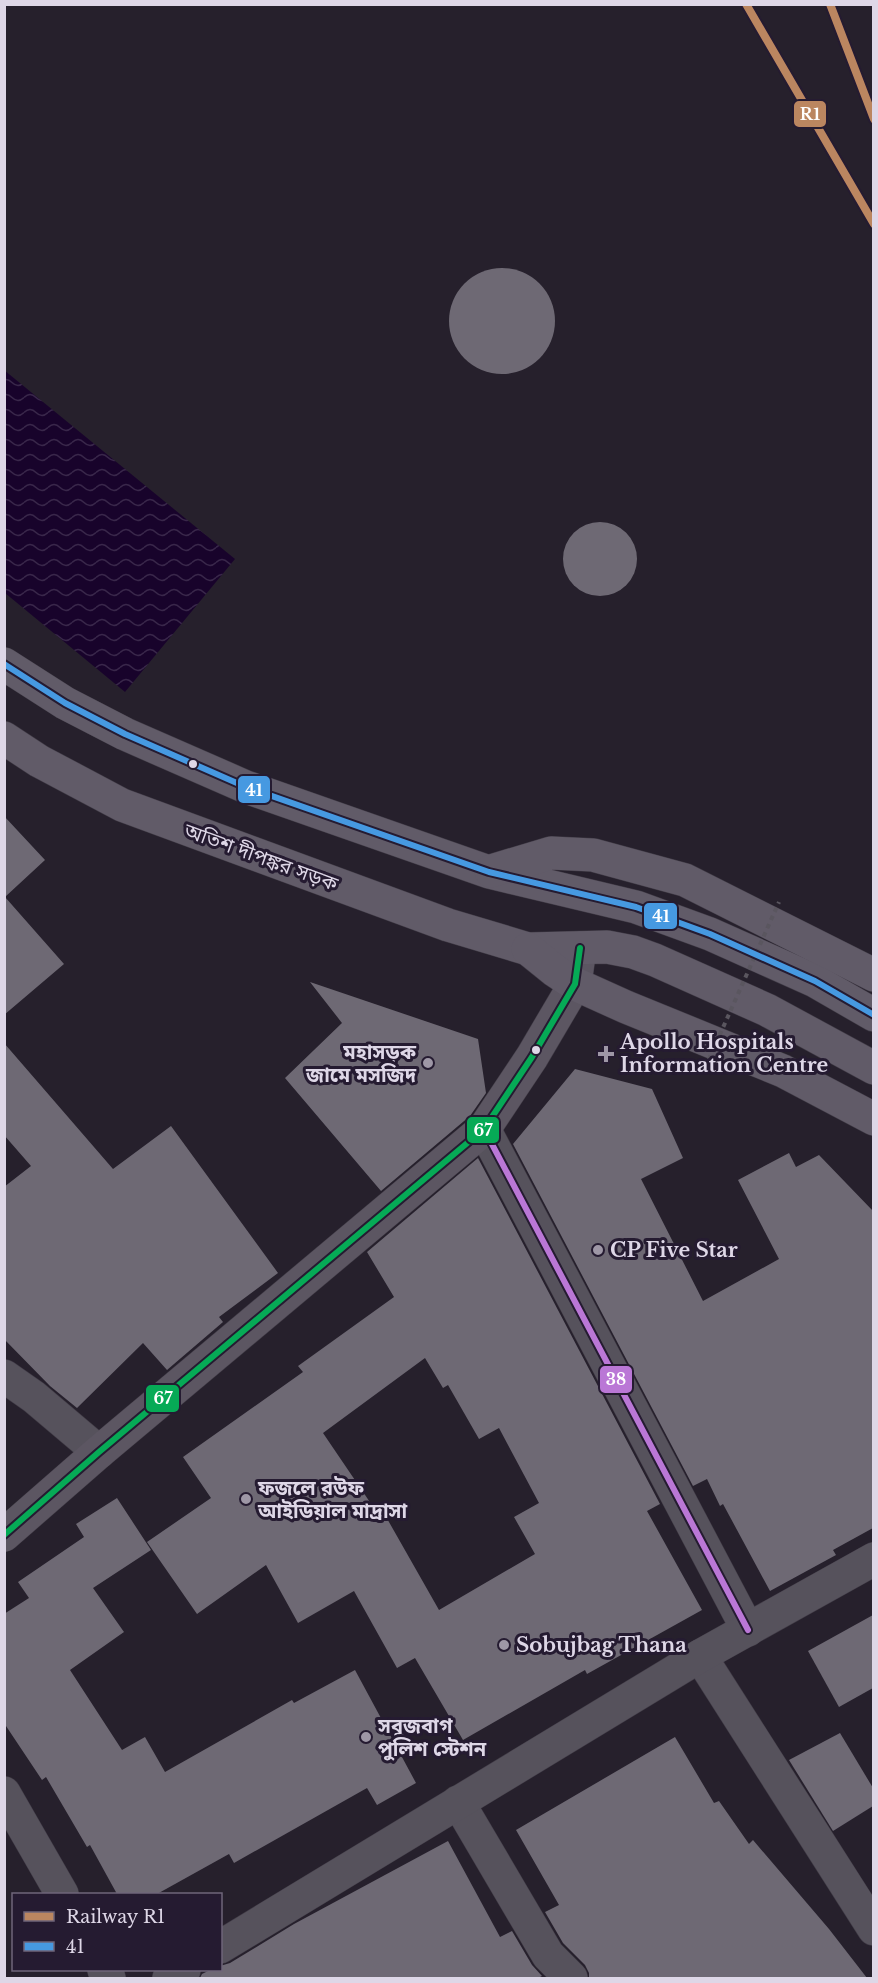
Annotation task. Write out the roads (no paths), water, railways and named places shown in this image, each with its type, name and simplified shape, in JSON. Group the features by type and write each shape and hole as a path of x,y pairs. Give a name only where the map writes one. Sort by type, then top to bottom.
{"main road":[{"path":"4,664 65,703 125,734 246,787 489,872 636,907 710,934 815,981 873,1015"},
{"name":"অতিশ দীপঙ্কর সড়ক","path":"4,738 39,761 122,805 448,926 528,950 593,948 633,952 655,960 767,1010 873,1068"},
{"path":"489,872 552,853 593,855 685,880 873,975"},
{"name":"অতিশ দীপঙ্কর সড়ক","path":"528,950 575,984 783,1071 873,1119"}],"street":[{"path":"4,1535 99,1452 484,1129 532,1057 575,984 593,948"},
{"path":"484,1129 748,1630"},
{"path":"4,1376 34,1397 99,1452"},
{"path":"222,1946 700,1656 873,1559"},
{"path":"700,1656 873,1929"},
{"path":"4,1793 61,1893"},
{"path":"458,1803 548,1955 571,1978"}],"water":[{"path":"4,370 235,559 125,692 5,593"}],"rail line":[{"name":"R1","path":"746,4 874,224"},
{"name":"R1","path":"830,4 874,119"}],"place":[{"name":"Apollo Hospitals Information Centre","path":"606,1054"},
{"name":"মহাসড়ক জামে মসজিদ","path":"428,1063"},
{"name":"CP Five Star","path":"598,1250"},
{"name":"ফজলে রউফ আইডিয়াল মাদ্রাসা","path":"246,1499"},
{"name":"Sobujbag Thana","path":"504,1645"},
{"name":"সবুজবাগ পুলিশ স্টেশন","path":"366,1737"}]}
